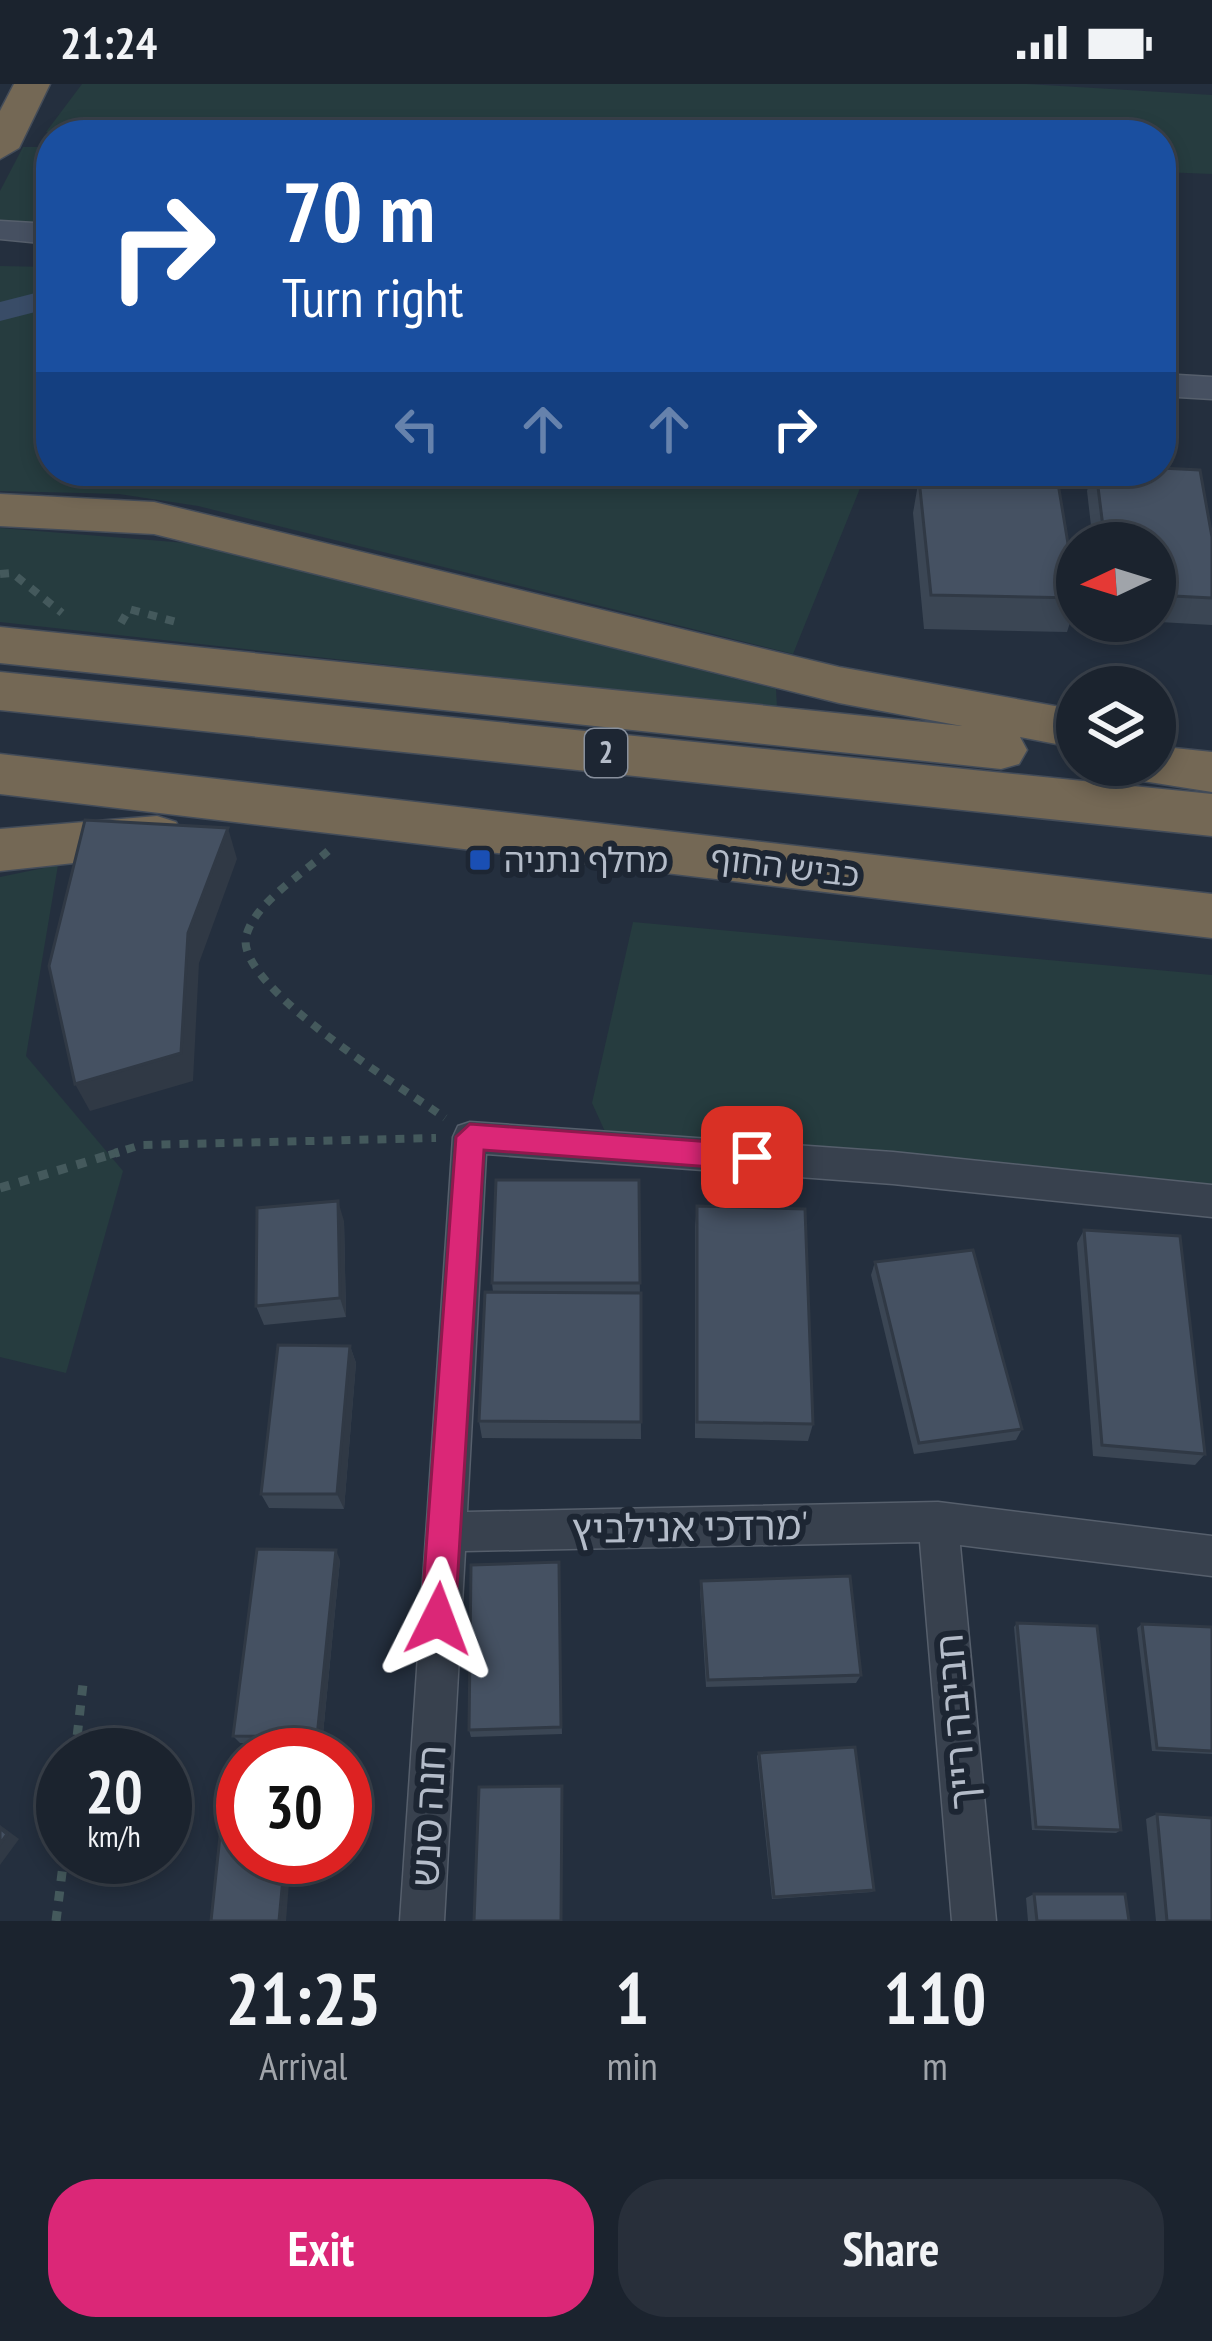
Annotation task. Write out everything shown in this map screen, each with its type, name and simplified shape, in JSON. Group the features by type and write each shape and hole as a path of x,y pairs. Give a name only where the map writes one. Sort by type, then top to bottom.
{"highway":[{"path":"0,148 32,84"},
{"path":"0,510 154,518 839,685 1056,725"},
{"path":"0,645 1056,756"},
{"name":"2","path":"0,691 1212,815"},
{"path":"1176,748 1212,754"},
{"path":"1176,768 1212,772"},
{"name":"כביש החוף","path":"0,774 1212,916"},
{"path":"0,812 242,839"},
{"path":"0,850 83,838 526,837"}],"street":[{"path":"0,230 36,233"},
{"path":"0,252 36,254"},
{"path":"1176,386 1212,388"},
{"path":"470,1137 893,1168 1212,1201"},
{"name":"חנה סנש","path":"422,1921 470,1137"},
{"name":"מרדכי אנילביץ'","path":"443,1532 938,1522 1212,1556"},
{"name":"חביבה רייך","path":"938,1522 974,1921"}],"path":[{"path":"338,838 254,918 245,939 248,962 272,992 470,1137"},
{"path":"0,1188 141,1145 470,1137"},
{"path":"78,1728 83,1684"},
{"path":"56,1921 61,1884"}],"green space":[{"path":"82,84 1027,84 1212,95 1212,174 1176,173 1176,120 55,120"},
{"path":"23,147 36,147 36,222 0,221 0,191"},
{"path":"0,266 36,267 36,486 861,486 793,654 198,506 119,494 0,491"},
{"path":"0,528 187,543 776,689 777,708 0,622"},
{"path":"58,865 26,1056 123,1171 66,1373 0,1357 0,877"},
{"path":"633,922 1212,975 1212,1214 618,1160 592,1103"}],"building":[{"path":"1176,469 1200,470 1212,537 1212,598 1176,596 1176,522 1102,522 1098,486 1176,486"},
{"path":"920,486 1058,486 1064,522 1056,522 1056,598 931,595"},
{"path":"85,820 228,828 188,933 181,1053 75,1084 49,966"},
{"path":"496,1180 639,1180 640,1283 492,1283"},
{"path":"338,1201 340,1298 256,1306 257,1208"},
{"path":"697,1206 805,1209 813,1424 697,1422"},
{"path":"1084,1230 1180,1236 1205,1454 1102,1445"},
{"path":"973,1250 1022,1429 919,1443 875,1262"},
{"path":"485,1292 641,1293 641,1422 479,1421"},
{"path":"278,1345 350,1346 337,1494 261,1494"},
{"path":"257,1549 336,1550 318,1728 234,1728"},
{"path":"559,1562 561,1727 469,1730 471,1565"},
{"path":"850,1576 861,1675 708,1680 701,1581"},
{"path":"1017,1623 1097,1626 1121,1830 1036,1827"},
{"path":"1142,1624 1212,1627 1212,1751 1157,1748"},
{"path":"855,1747 874,1890 774,1897 759,1753"},
{"path":"562,1786 561,1921 474,1921 479,1787"},
{"path":"1157,1814 1212,1818 1212,1921 1167,1921"},
{"path":"216,1874 216,1884 282,1884 279,1921 211,1921"},
{"path":"1034,1894 1125,1894 1129,1921 1037,1921"}],"waterway":[{"path":"0,312 36,302"}],"place":[{"name":"מחלף נתניה","path":"480,860"}],"route":[{"path":"438,1619 470,1137 752,1157"}]}
